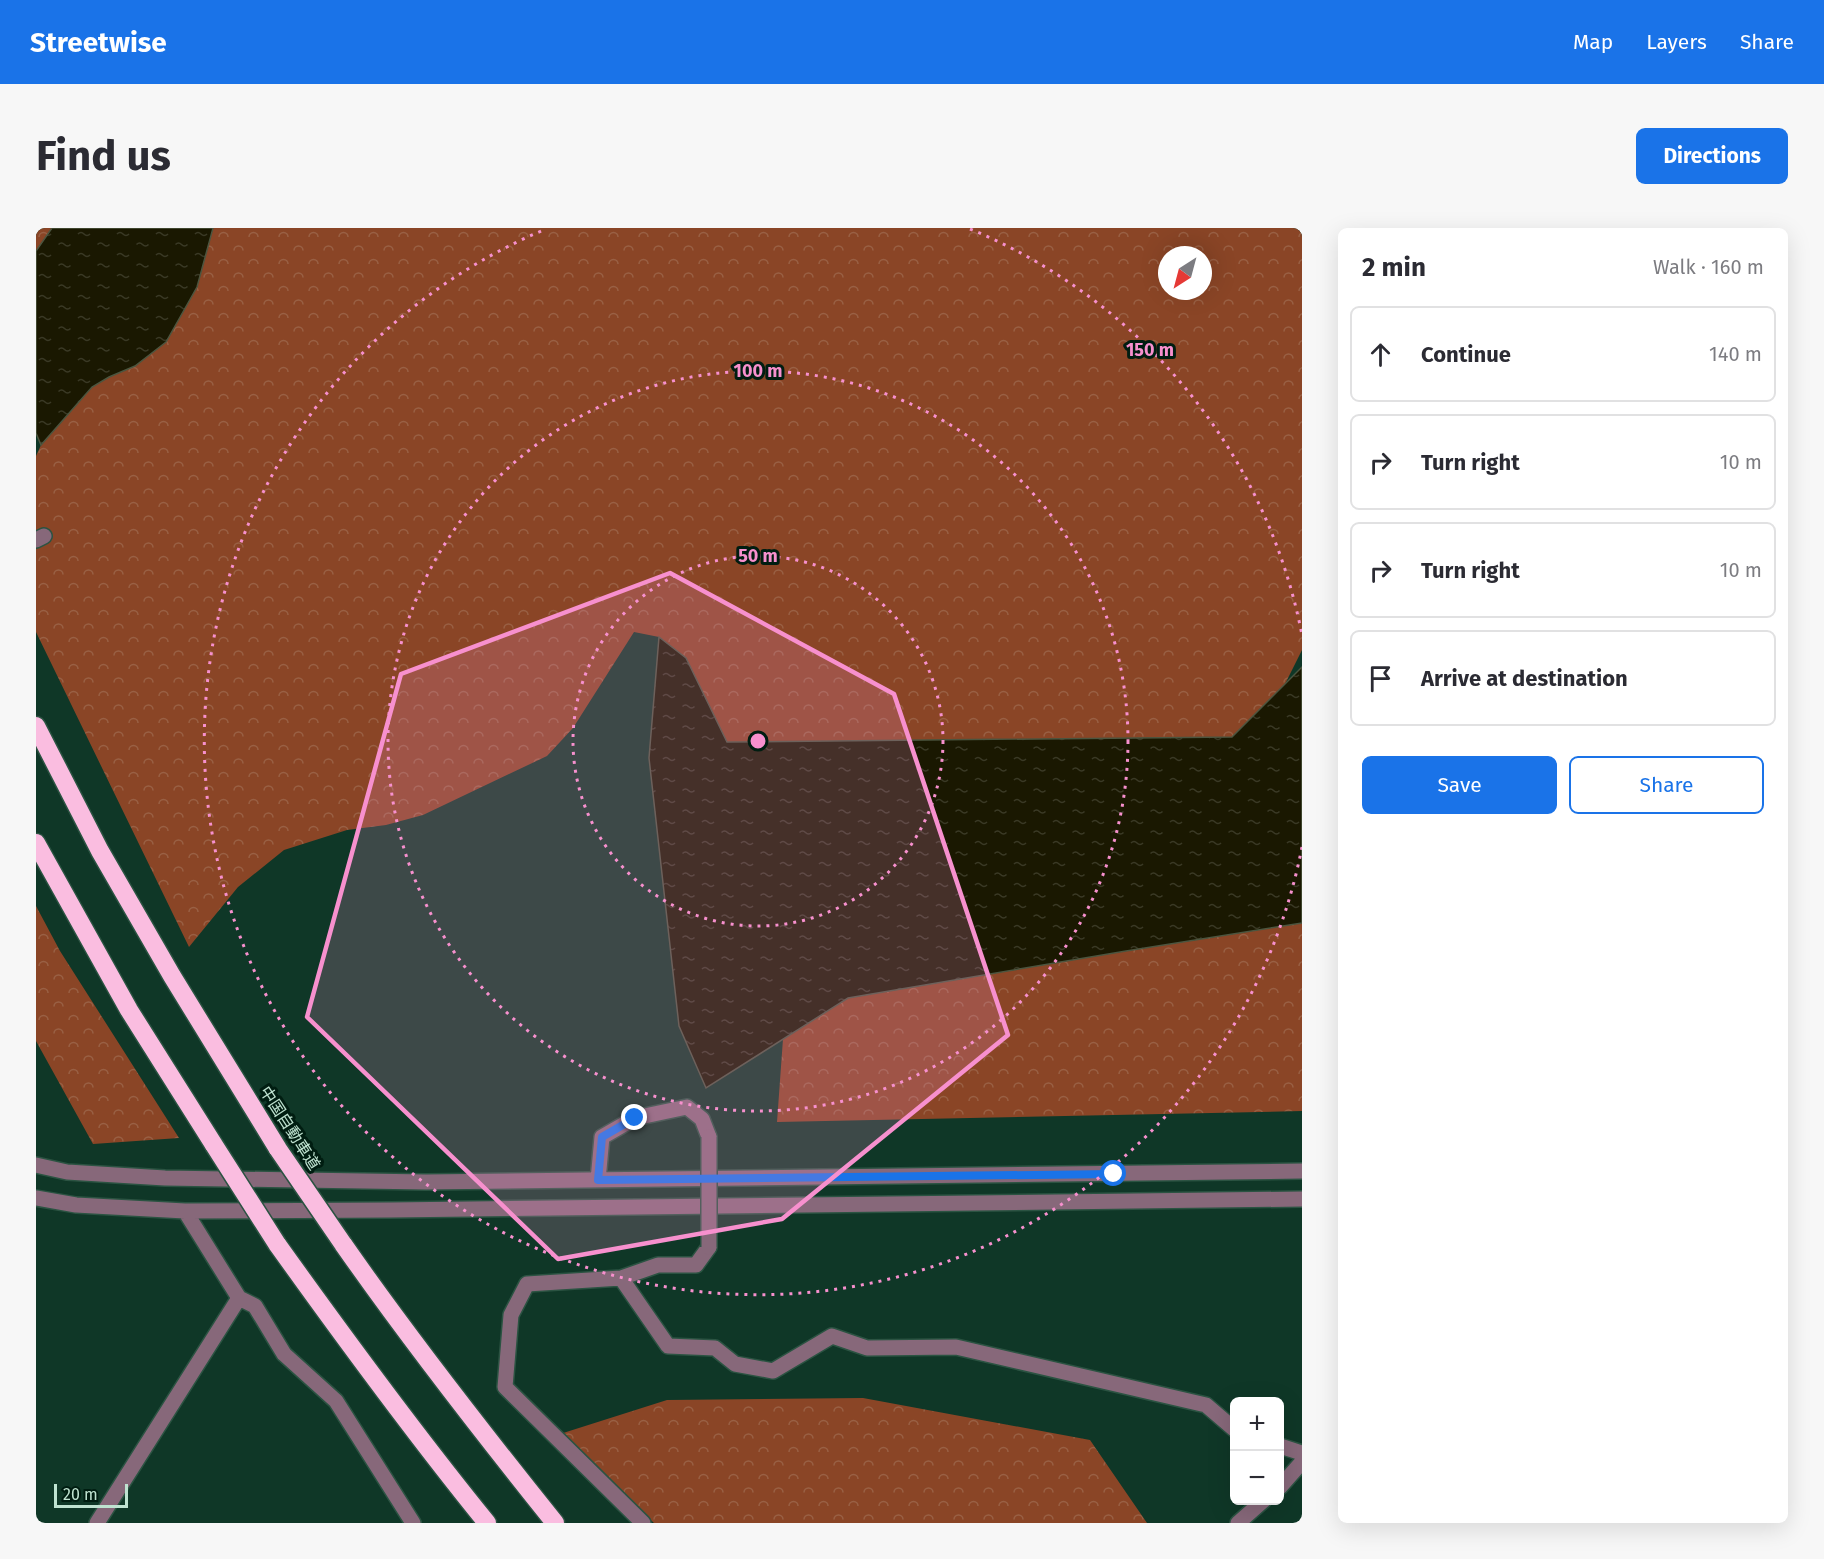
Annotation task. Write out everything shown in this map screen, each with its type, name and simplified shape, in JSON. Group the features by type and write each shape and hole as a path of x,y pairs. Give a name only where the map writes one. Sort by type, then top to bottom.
{"highway":[{"name":"中国自動車道","path":"36,726 106,860 172,976 278,1149 391,1313 555,1523"},
{"path":"36,843 129,1010 277,1244 423,1444 487,1523"}],"street":[{"path":"598,1180 602,1137 635,1118 687,1107 702,1119 709,1137 708,1246 696,1265 658,1265 621,1278 527,1284 511,1315 505,1387 643,1523"},
{"path":"36,1165 67,1172 165,1178 426,1182 1302,1171"},
{"path":"36,1198 76,1205 185,1211 1302,1199"},
{"path":"185,1211 239,1298 255,1306 284,1354 336,1401 413,1523"},
{"path":"621,1278 668,1346 715,1348 735,1364 773,1371 832,1336 867,1348 956,1347 1206,1405 1230,1426"},
{"path":"97,1523 239,1298"},
{"path":"1284,1447 1302,1453"},
{"path":"1284,1482 1302,1462"},
{"path":"1238,1523 1258,1505"}],"highlighted area":[{"path":"670,573 894,694 1008,1035 782,1219 558,1259 307,1017 401,674"}],"green space":[{"path":"36,228 52,228 36,251"},
{"path":"213,228 1302,228 1302,650 1285,684 1232,737 727,742 686,658 659,637 634,632 573,728 547,756 423,815 386,825 347,830 284,850 238,887 189,947 36,632 36,456 41,445 92,387 135,366 197,287"},
{"path":"36,906 60,951 179,1138 93,1144 36,1041"},
{"path":"1302,923 1302,1111 777,1122 783,1039 848,998"},
{"path":"863,1398 1090,1440 1147,1523 654,1523 560,1434 667,1400"}],"water":[{"path":"52,228 213,228 197,287 166,342 135,366 92,387 41,445 36,433 36,251"},
{"path":"659,637 686,658 727,742 1232,737 1302,667 1302,923 848,998 706,1088 679,1026 649,758"}],"route":[{"path":"635,1118 602,1137 598,1180 1114,1174"}]}
